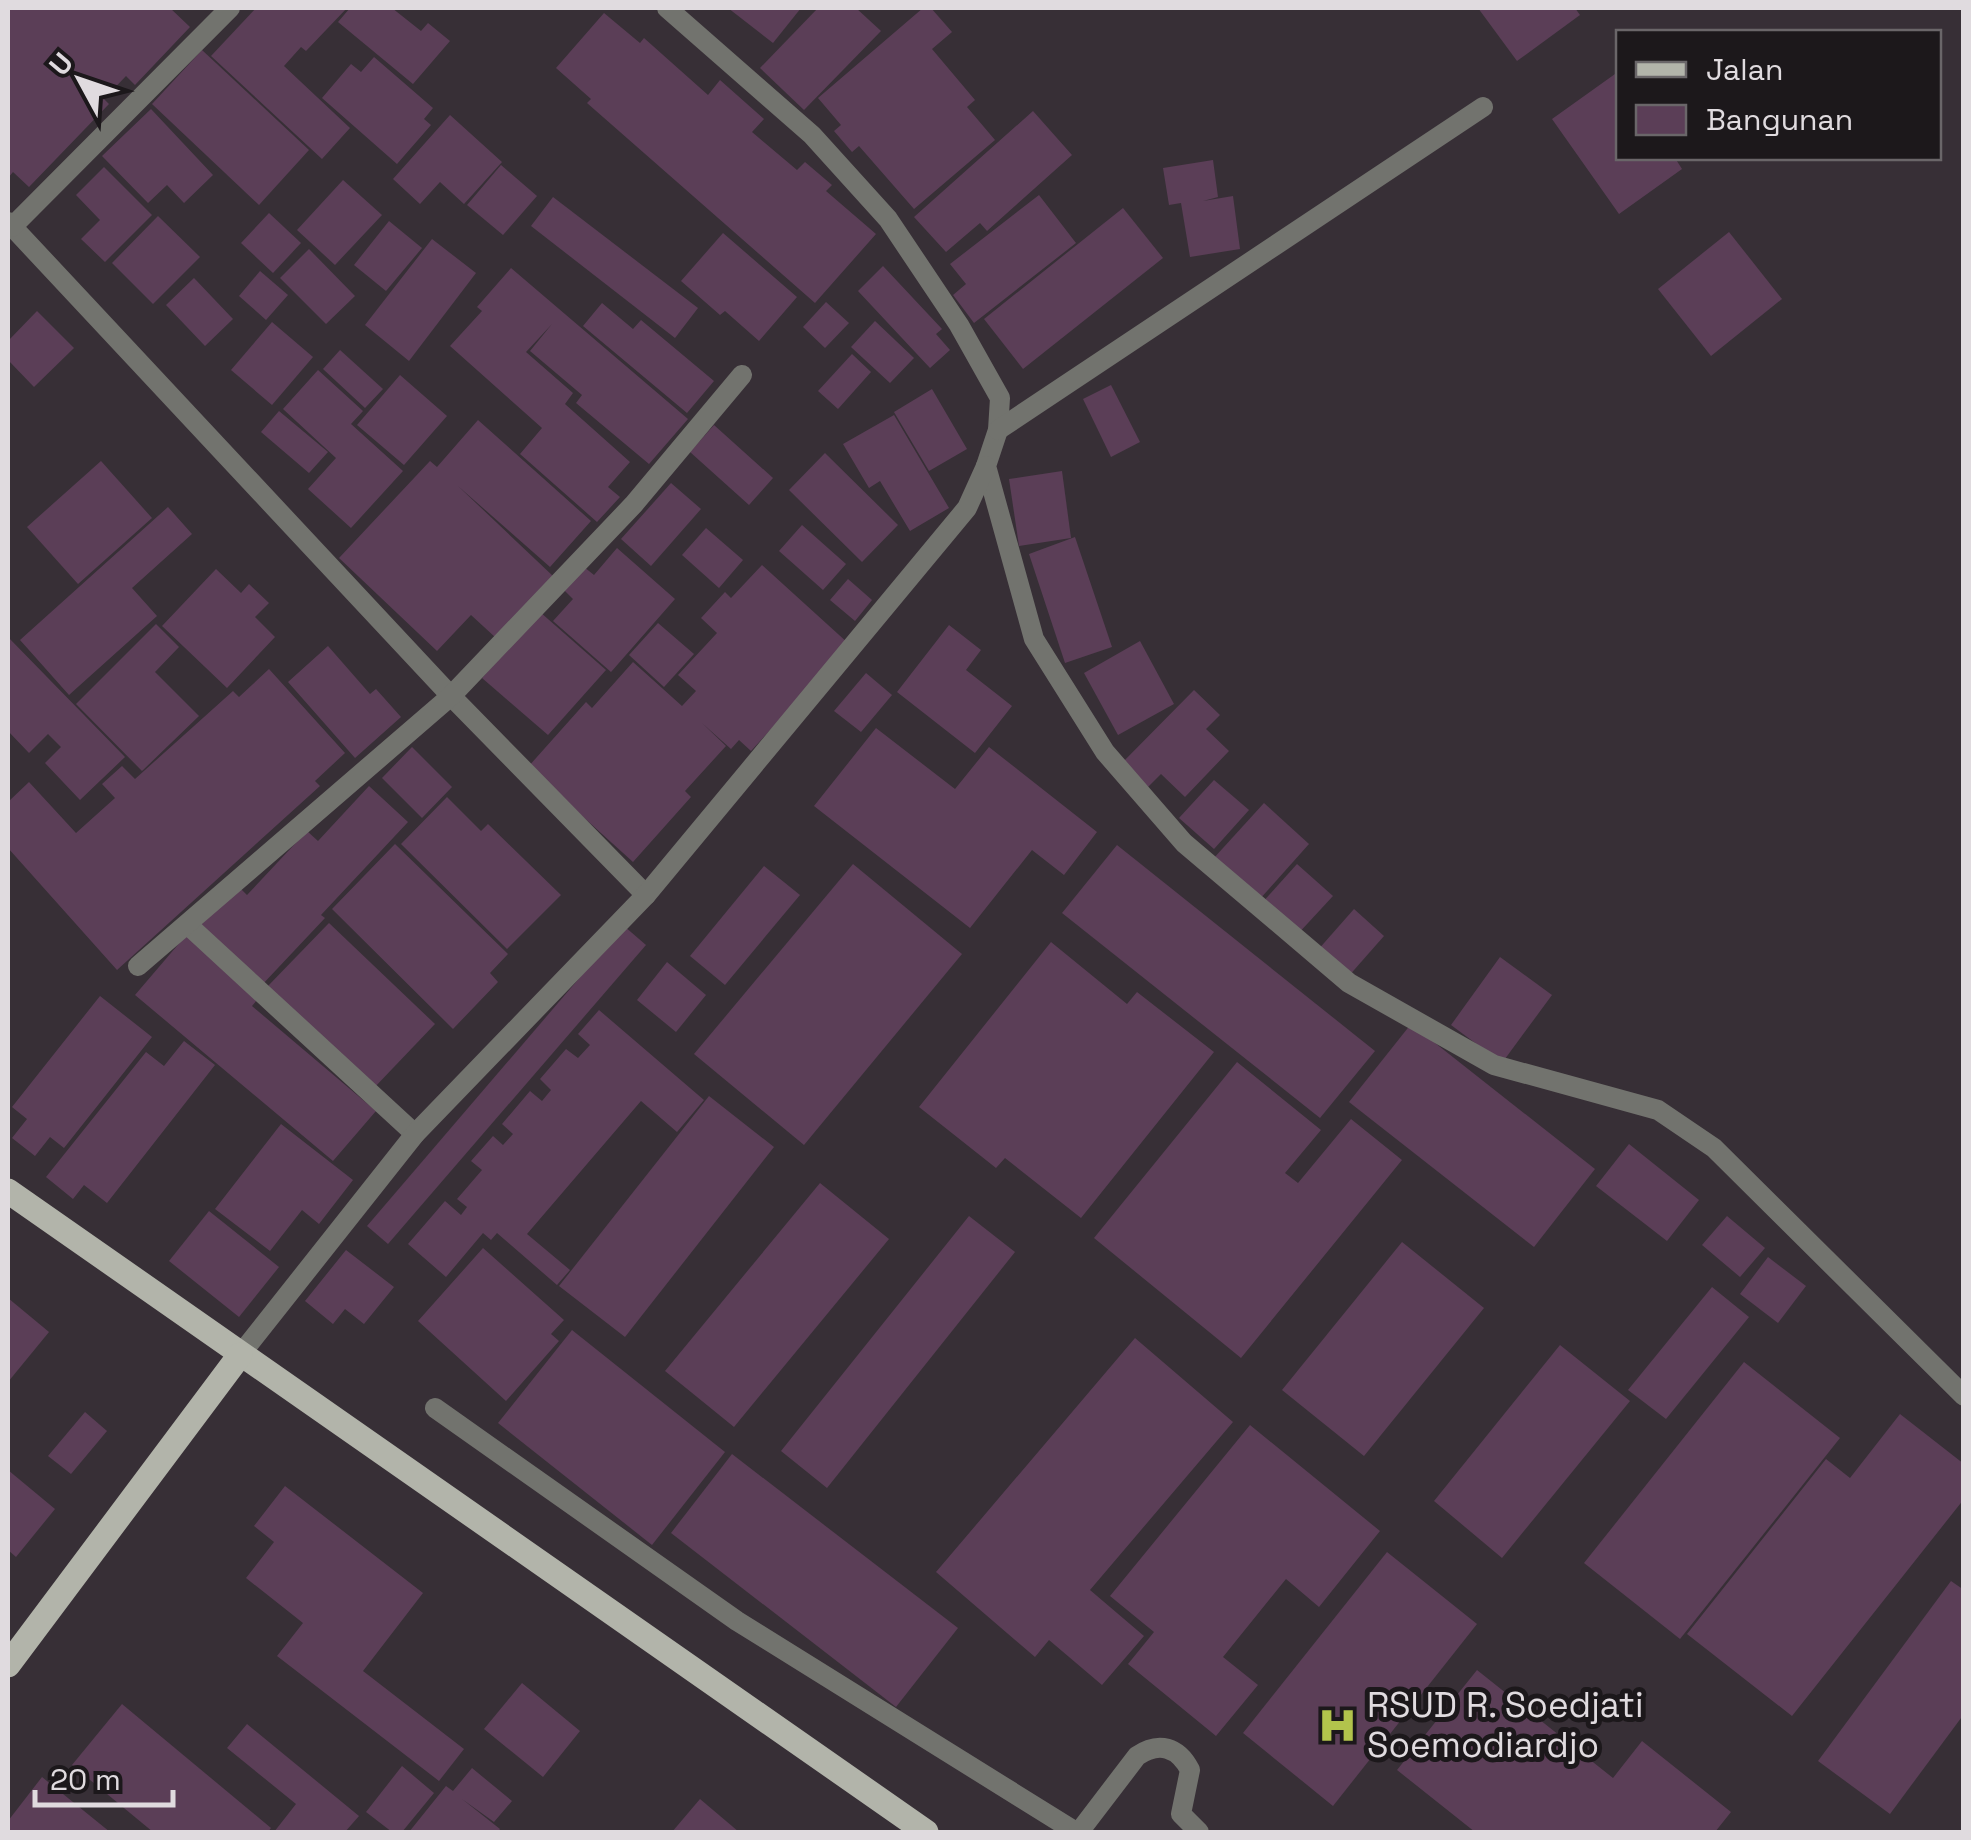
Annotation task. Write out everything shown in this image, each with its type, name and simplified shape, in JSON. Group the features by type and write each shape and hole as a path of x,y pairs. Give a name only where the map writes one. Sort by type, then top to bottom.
{"main road":[{"path":"8,1191 926,1832"},
{"path":"8,1664 240,1354"}],"street":[{"path":"230,8 10,225 451,696 646,895"},
{"path":"240,1354 415,1134 646,895 967,508 998,430 1000,398 959,325 888,220 812,135 667,8"},
{"path":"998,430 1484,107"},
{"path":"138,966 451,696 634,504 742,375"},
{"path":"986,466 1034,639 1104,752 1184,843 1350,983 1494,1065 1658,1110 1714,1148 1964,1396"},
{"path":"188,925 415,1134"},
{"path":"435,1408 737,1621 1078,1832 1137,1756 1165,1746 1176,1752 1190,1770 1181,1814 1199,1832"}],"building":[{"path":"8,8 170,8 190,27 135,85 126,76 104,99 109,104 29,187 13,172 8,178"},
{"path":"256,8 347,8 306,51 301,47 284,66 350,128 322,159 211,56"},
{"path":"350,8 392,8 421,31 428,23 450,41 413,84 338,22"},
{"path":"728,8 801,8 773,43"},
{"path":"818,8 856,8 881,31 804,110 760,68"},
{"path":"923,8 931,8 952,32 932,49 975,100 967,107 995,140 914,209 859,146 852,152 834,131 841,125 818,98"},
{"path":"1478,8 1575,8 1580,15 1517,61"},
{"path":"604,13 640,43 644,38 708,95 720,80 764,119 752,132 797,170 805,162 832,185 826,191 876,234 815,303 587,103 591,99 556,68"},
{"path":"202,50 309,150 259,205 152,104"},
{"path":"374,57 433,108 424,119 431,125 397,164 322,98 351,64 361,72"},
{"path":"1615,74 1616,160 1676,160 1682,169 1619,214 1552,119"},
{"path":"151,109 213,175 184,203 167,185 148,203 102,156"},
{"path":"1033,111 1072,155 987,231 980,223 946,252 914,217"},
{"path":"450,115 502,162 464,204 440,182 420,204 393,179"},
{"path":"1213,160 1218,197 1203,201 1233,196 1240,249 1190,257 1181,203 1169,205 1163,168"},
{"path":"501,165 537,196 503,235 467,205"},
{"path":"104,167 152,215 105,262 81,239 100,220 76,195"},
{"path":"343,180 382,215 335,265 297,230"},
{"path":"1039,195 1076,243 974,323 953,295 966,284 950,264"},
{"path":"553,197 698,308 675,338 531,226"},
{"path":"1123,208 1163,258 1023,369 984,319"},
{"path":"269,213 301,243 273,273 241,243"},
{"path":"158,216 200,257 153,304 112,263"},
{"path":"389,221 422,248 386,291 354,265"},
{"path":"1729,232 1782,299 1711,356 1658,289"},
{"path":"723,233 797,297 759,341 725,311 720,315 681,281"},
{"path":"432,239 476,273 409,361 365,325"},
{"path":"309,249 355,296 326,324 280,278"},
{"path":"883,266 942,329 936,334 950,350 930,368 858,291"},
{"path":"511,268 688,419 649,464 576,403 582,395 530,351 552,324 526,352 573,393 565,404 630,462 608,487 620,497 597,522 520,454 542,428 450,346 482,311 477,307"},
{"path":"260,271 288,295 266,320 239,296"},
{"path":"194,278 233,319 205,346 166,305"},
{"path":"826,302 849,323 825,348 803,327"},
{"path":"602,303 633,329 641,320 714,381 687,413 583,326"},
{"path":"37,311 74,348 34,387 8,360 8,341"},
{"path":"875,321 914,358 890,383 851,347"},
{"path":"272,322 313,357 272,405 231,370"},
{"path":"340,350 383,389 365,408 323,369"},
{"path":"852,354 871,372 838,409 818,391"},
{"path":"318,370 363,411 351,424 403,471 351,528 308,489 336,458 283,409"},
{"path":"400,375 447,416 404,465 357,425"},
{"path":"1111,385 1140,442 1111,457 1083,399"},
{"path":"932,389 967,449 929,471 894,412"},
{"path":"279,411 328,452 309,473 261,432"},
{"path":"894,415 949,508 910,531 880,481 869,488 843,444"},
{"path":"478,420 591,521 550,567 458,486 554,577 496,638 471,615 437,651 339,558 430,461 437,467"},
{"path":"714,425 773,478 749,505 690,452"},
{"path":"825,453 898,525 862,562 789,490"},
{"path":"101,461 152,518 78,584 27,527"},
{"path":"1062,471 1071,538 1019,546 1009,479"},
{"path":"671,483 701,509 651,566 621,539"},
{"path":"168,507 192,534 132,588 157,616 69,695 20,640"},
{"path":"802,525 846,564 823,590 779,551"},
{"path":"706,528 743,560 719,588 682,555"},
{"path":"1075,537 1112,647 1065,663 1029,554"},
{"path":"617,548 675,599 611,672 553,621 573,599 564,590 584,567 594,575"},
{"path":"762,565 849,644 751,751 739,740 731,749 702,723 726,746 685,791 691,797 633,862 528,767 586,702 592,708 633,662 682,706 696,691 678,675 717,633 701,618 725,592 731,598"},
{"path":"216,569 241,593 249,584 269,603 255,617 275,637 227,688 162,626"},
{"path":"848,579 872,600 855,621 830,600"},
{"path":"540,612 606,670 548,735 482,678"},
{"path":"658,623 694,654 664,687 629,655"},
{"path":"156,624 179,647 155,672 199,716 142,771 76,704"},
{"path":"949,625 981,650 966,670 1012,706 975,753 897,692"},
{"path":"8,637 125,757 80,800 45,763 61,747 48,734 29,753 8,731"},
{"path":"1140,641 1174,704 1118,735 1084,673"},
{"path":"328,646 370,694 376,689 401,717 355,758 288,682"},
{"path":"269,669 345,753 315,781 320,786 117,970 8,848 8,802 29,782 76,833 115,798 102,784 122,766 135,779 233,691 239,697"},
{"path":"866,673 892,695 861,732 834,711"},
{"path":"1194,690 1220,715 1206,729 1229,751 1185,797 1161,774 1145,790 1120,765"},
{"path":"876,728 955,789 989,747 1097,832 1064,875 1032,850 970,928 814,806"},
{"path":"412,747 452,787 422,818 382,778"},
{"path":"1214,780 1249,810 1214,849 1179,818"},
{"path":"369,786 408,822 261,986 199,927 238,886 247,895 307,831 318,841"},
{"path":"447,797 481,831 488,824 561,895 507,949 401,844"},
{"path":"1264,803 1309,844 1259,900 1213,859"},
{"path":"395,844 508,954 490,973 498,982 453,1029 332,909"},
{"path":"1117,845 1375,1051 1320,1118 1062,913"},
{"path":"853,864 962,954 804,1145 694,1054"},
{"path":"1297,864 1333,896 1296,936 1261,904"},
{"path":"764,866 800,895 725,985 690,956"},
{"path":"1354,909 1384,936 1347,978 1317,951"},
{"path":"329,923 435,1024 373,1089 266,988"},
{"path":"624,926 646,945 388,1244 367,1226"},
{"path":"188,933 262,994 252,1006 376,1111 333,1161 135,995"},
{"path":"1051,942 1127,1004 1137,992 1214,1052 1081,1218 1005,1158 996,1168 919,1107"},
{"path":"1500,957 1552,995 1502,1063 1451,1025"},
{"path":"667,962 706,995 676,1032 637,1000"},
{"path":"100,996 152,1037 64,1148 50,1137 35,1156 12,1138 27,1119 12,1107"},
{"path":"599,1010 704,1100 677,1132 641,1101 527,1234 570,1270 557,1285 497,1233 491,1240 483,1233 446,1277 408,1244 445,1201 461,1215 467,1207 457,1199 482,1170 471,1161 493,1136 503,1145 513,1134 502,1124 530,1091 542,1101 551,1090 540,1079 566,1049 578,1058 590,1045 578,1034"},
{"path":"1411,1024 1595,1169 1534,1247 1349,1102"},
{"path":"184,1041 215,1065 107,1203 84,1185 73,1199 46,1177 146,1052 164,1066"},
{"path":"1237,1062 1321,1130 1285,1173 1298,1183 1351,1119 1402,1160 1241,1358 1094,1238"},
{"path":"709,1096 774,1147 625,1337 559,1286"},
{"path":"281,1124 353,1180 319,1224 302,1210 270,1251 215,1209"},
{"path":"1629,1144 1699,1200 1667,1241 1596,1186"},
{"path":"820,1183 889,1239 734,1427 665,1371"},
{"path":"209,1211 279,1267 239,1317 169,1261"},
{"path":"969,1216 1015,1252 827,1488 781,1451"},
{"path":"1727,1216 1765,1248 1740,1277 1702,1245"},
{"path":"1402,1242 1484,1308 1364,1456 1282,1390"},
{"path":"483,1248 564,1320 551,1334 559,1341 506,1401 418,1321"},
{"path":"346,1250 394,1287 364,1324 345,1309 333,1324 305,1301"},
{"path":"1768,1257 1806,1286 1778,1323 1740,1294"},
{"path":"1712,1287 1749,1317 1666,1419 1628,1390"},
{"path":"8,1298 49,1332 8,1382"},
{"path":"572,1330 725,1452 652,1545 498,1423"},
{"path":"1135,1338 1233,1422 1090,1590 1144,1636 1102,1685 1049,1640 1035,1657 936,1572"},
{"path":"1560,1345 1630,1401 1502,1558 1434,1501"},
{"path":"1744,1362 1840,1438 1680,1639 1584,1563"},
{"path":"85,1412 107,1431 71,1474 48,1456"},
{"path":"1900,1414 1964,1464 1964,1499 1792,1716 1687,1634 1826,1459 1850,1478"},
{"path":"1250,1425 1380,1531 1319,1607 1286,1579 1223,1657 1258,1685 1216,1736 1128,1664 1154,1632 1110,1596"},
{"path":"732,1454 958,1628 896,1707 671,1533"},
{"path":"8,1470 55,1509 16,1557 8,1550"},
{"path":"285,1486 423,1593 363,1671 464,1749 439,1781 277,1656 303,1623 246,1578 274,1542 254,1526"},
{"path":"1387,1552 1477,1624 1333,1806 1243,1733"},
{"path":"1951,1581 1964,1590 1964,1714 1890,1814 1818,1761"},
{"path":"1477,1670 1613,1778 1642,1741 1731,1812 1715,1832 1475,1832 1397,1770"},
{"path":"522,1683 580,1731 543,1777 484,1729"},
{"path":"122,1704 271,1828 268,1832 153,1832 72,1765"},
{"path":"247,1724 359,1816 345,1832 274,1832 296,1804 227,1748"},
{"path":"402,1766 434,1793 402,1832 392,1832 366,1812"},
{"path":"472,1768 512,1801 494,1822 462,1799 500,1829 498,1832 409,1832 446,1786 453,1791"},
{"path":"42,1777 110,1832 8,1832 8,1821"},
{"path":"700,1799 739,1832 672,1832"}],"place":[{"name":"RSUD R. Soedjati Soemodiardjo","path":"1337,1725"}]}
